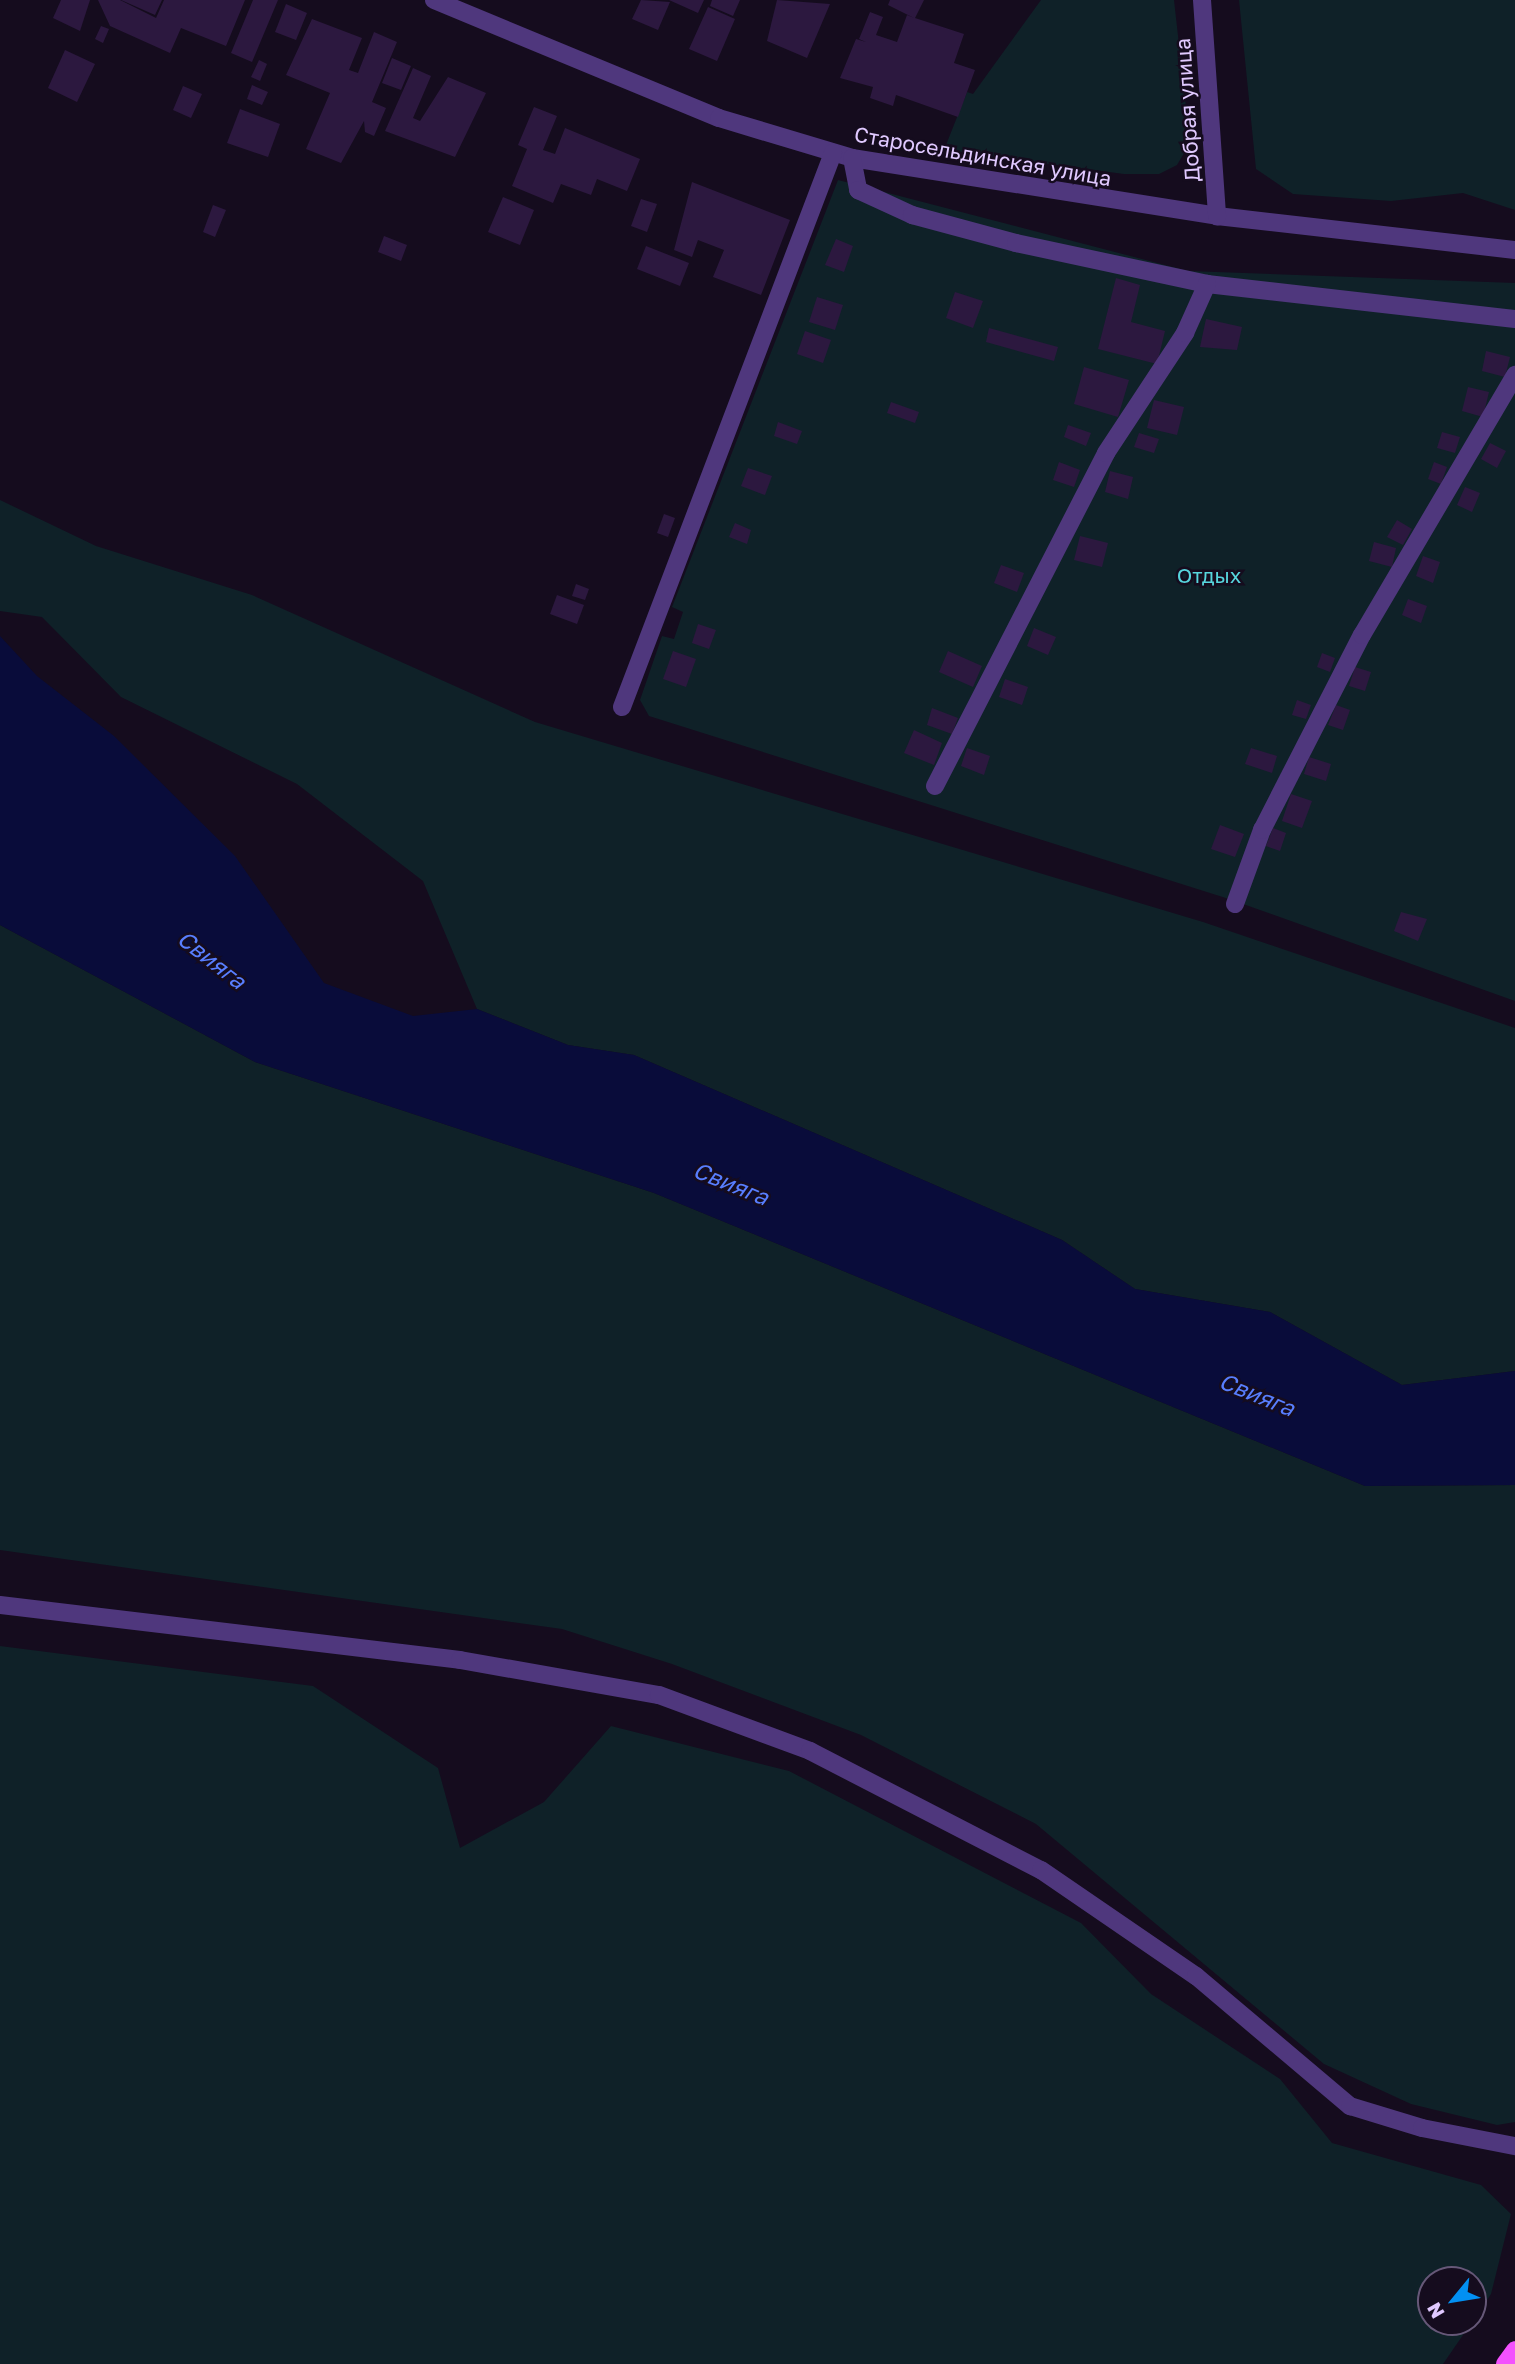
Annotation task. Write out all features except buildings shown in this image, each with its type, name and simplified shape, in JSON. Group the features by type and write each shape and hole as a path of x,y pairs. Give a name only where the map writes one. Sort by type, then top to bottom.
{"main road":[{"path":"1505,2364 1515,2350"}],"street":[{"name":"Старосельдинская улица","path":"434,0 719,118 852,158 1217,216 1515,250"},
{"name":"Добрая улица","path":"1202,0 1217,216"},
{"path":"622,707 833,153"},
{"path":"852,158 858,190 912,215 1208,284 1515,319"},
{"path":"936,786 1106,453 1185,333 1208,284"},
{"path":"1235,904 1262,830 1362,635 1515,375"},
{"path":"0,1605 460,1660 659,1695 810,1751 1041,1870 1196,1976 1350,2106 1422,2128 1515,2146"}],"green space":[{"path":"1041,0 1174,0 1190,143 1177,165 1159,174 1124,174 944,150 967,92 973,94"},
{"path":"1239,0 1515,0 1515,210 1463,193 1391,201 1293,194 1256,169"},
{"name":"Отдых","path":"838,180 1188,271 1515,283 1515,1001 1229,899 649,716 640,700 662,636 674,639 683,612 672,607"},
{"path":"0,500 96,546 252,595 535,722 1203,922 1515,1028 1515,1371 1402,1385 1270,1312 1135,1289 1062,1240 634,1055 568,1045 477,1009 423,881 297,784 121,697 42,617 0,611"},
{"path":"0,925 255,1062 654,1193 1365,1486 1515,1485 1515,2122 1497,2125 1411,2104 1324,2064 1036,1824 861,1735 672,1664 562,1629 0,1550"},
{"path":"0,1646 313,1686 438,1768 460,1848 544,1802 611,1726 789,1771 1081,1923 1151,1994 1280,2079 1332,2143 1481,2185 1511,2214 1491,2294 1487,2300 1487,2266 1417,2266 1417,2336 1462,2336 1443,2364 0,2364"}],"water":[{"name":"Свияга","path":"0,636 37,676 114,736 235,856 324,983 413,1016 477,1009 568,1045 634,1055 1062,1240 1135,1289 1270,1312 1402,1385 1515,1371 1515,1485 1365,1486 654,1193 255,1062 0,925"}]}
